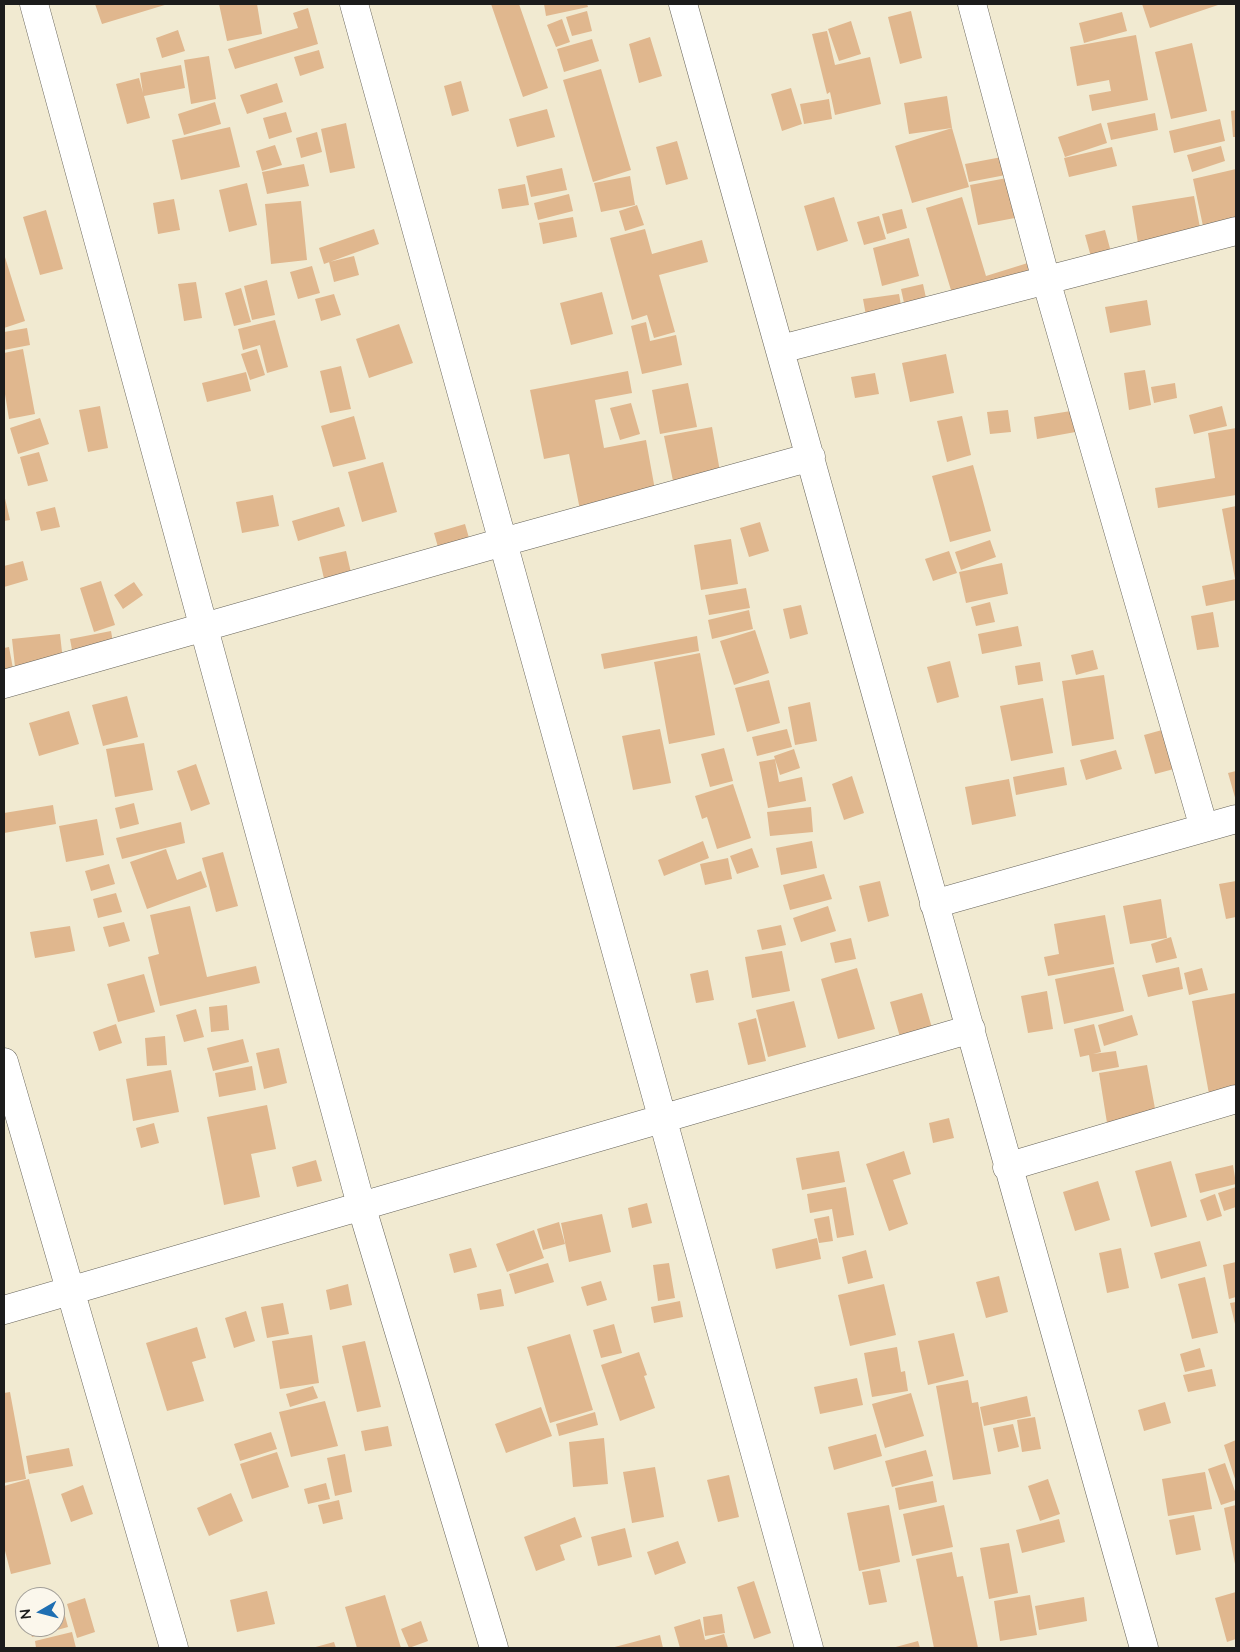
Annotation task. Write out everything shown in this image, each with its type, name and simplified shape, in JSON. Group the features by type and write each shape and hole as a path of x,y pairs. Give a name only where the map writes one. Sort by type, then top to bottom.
{"street":[{"path":"34,4 361,1205 494,1648"},
{"path":"354,4 809,1648"},
{"path":"683,4 781,349 934,904 971,1029 1007,1167 1144,1648"},
{"path":"972,4 1046,280 1204,828"},
{"path":"781,349 1236,231"},
{"path":"4,684 204,626 811,457"},
{"path":"934,904 1236,819"},
{"path":"4,1310 971,1029"},
{"path":"4,1062 174,1648"},
{"path":"1007,1167 1236,1099"}],"building":[{"path":"95,4 168,4 102,24"},
{"path":"219,4 257,4 262,34 227,41"},
{"path":"491,4 519,4 548,88 523,97"},
{"path":"544,4 587,4 588,7 546,16"},
{"path":"1142,4 1221,4 1150,28"},
{"path":"308,8 318,44 235,69 228,49 298,28 293,13"},
{"path":"587,11 592,31 572,36 566,17"},
{"path":"911,11 922,58 900,64 888,17"},
{"path":"1122,12 1127,31 1084,43 1079,23"},
{"path":"562,19 570,42 556,47 547,25"},
{"path":"851,21 861,54 839,61 828,29"},
{"path":"178,30 185,51 162,58 156,38"},
{"path":"827,31 835,65 870,57 881,104 835,115 830,92 827,94 812,34"},
{"path":"1136,35 1148,100 1092,111 1089,95 1111,91 1109,80 1077,86 1070,47"},
{"path":"650,37 662,76 639,83 629,44"},
{"path":"592,39 599,61 564,72 557,49"},
{"path":"1192,43 1207,111 1171,119 1155,52"},
{"path":"319,50 324,68 300,76 294,57"},
{"path":"209,56 216,99 191,104 184,60"},
{"path":"181,65 185,88 144,96 150,118 127,124 116,84 139,78 143,93 140,73"},
{"path":"601,69 631,170 593,182 563,80"},
{"path":"461,81 469,111 452,116 444,86"},
{"path":"277,83 283,102 247,114 240,95"},
{"path":"791,88 802,124 782,131 771,94"},
{"path":"947,96 952,128 909,134 904,103"},
{"path":"829,99 832,119 804,124 800,104"},
{"path":"215,102 221,124 184,135 178,114"},
{"path":"547,109 555,137 517,147 509,119"},
{"path":"1236,110 1236,137 1233,137 1231,111"},
{"path":"286,112 292,132 269,139 263,118"},
{"path":"1155,113 1158,130 1111,140 1107,123"},
{"path":"1220,119 1225,141 1174,153 1169,131"},
{"path":"346,123 355,168 330,173 321,129"},
{"path":"1101,123 1107,143 1065,157 1058,137"},
{"path":"230,127 240,167 181,180 172,140"},
{"path":"952,128 969,187 912,203 895,146"},
{"path":"317,132 322,152 301,158 296,138"},
{"path":"677,141 688,179 666,185 656,147"},
{"path":"275,145 282,165 262,171 256,151"},
{"path":"1221,146 1225,161 1192,172 1187,155"},
{"path":"1112,147 1117,166 1069,177 1064,158"},
{"path":"1007,156 1011,174 969,182 965,164"},
{"path":"304,164 309,186 267,194 262,172"},
{"path":"562,168 567,190 531,197 526,176"},
{"path":"1236,169 1236,219 1203,226 1193,179"},
{"path":"630,176 635,205 601,212 594,183"},
{"path":"1012,177 1020,217 978,225 970,185"},
{"path":"247,183 257,225 229,232 219,190"},
{"path":"525,184 529,205 502,209 498,189"},
{"path":"569,194 573,211 538,220 534,203"},
{"path":"1194,196 1201,233 1138,243 1132,206"},
{"path":"834,197 848,241 817,251 804,206"},
{"path":"962,197 986,276 1031,262 1035,275 954,300 926,208"},
{"path":"174,199 180,230 158,234 153,203"},
{"path":"301,201 307,260 271,264 265,204"},
{"path":"637,205 644,225 625,231 619,211"},
{"path":"902,209 907,228 887,234 882,214"},
{"path":"46,210 63,269 40,275 23,217"},
{"path":"879,216 886,239 864,245 857,222"},
{"path":"573,217 577,237 543,244 539,223"},
{"path":"374,229 379,244 324,264 319,248"},
{"path":"645,229 652,254 702,240 708,262 659,275 675,332 654,338 647,315 632,320 610,238"},
{"path":"1105,230 1111,252 1091,257 1085,235"},
{"path":"909,238 919,276 882,286 873,248"},
{"path":"4,254 25,321 4,328"},
{"path":"354,256 359,275 334,282 329,262"},
{"path":"312,266 320,293 298,299 290,272"},
{"path":"267,280 275,315 252,320 244,286"},
{"path":"196,282 202,318 184,321 178,284"},
{"path":"923,284 928,307 906,312 901,289"},
{"path":"241,288 251,322 234,326 225,293"},
{"path":"602,292 613,334 571,345 560,303"},
{"path":"334,294 341,315 321,321 315,299"},
{"path":"899,294 903,316 867,321 863,299"},
{"path":"1147,300 1151,325 1110,333 1105,307"},
{"path":"275,320 288,367 267,373 260,345 243,350 238,329"},
{"path":"646,322 650,341 676,335 682,365 642,374 631,326"},
{"path":"399,324 413,363 369,378 356,339"},
{"path":"27,328 30,345 4,350 4,332"},
{"path":"23,349 35,414 9,419 4,388 4,353"},
{"path":"257,349 265,375 250,380 241,354"},
{"path":"946,354 954,393 910,402 902,363"},
{"path":"341,366 351,409 330,413 320,371"},
{"path":"1145,370 1151,405 1129,410 1124,373"},
{"path":"628,371 632,393 595,400 604,448 646,440 657,501 581,515 569,454 544,459 530,390"},
{"path":"246,372 251,391 207,402 202,383"},
{"path":"875,373 879,394 855,398 851,377"},
{"path":"688,383 697,427 660,434 652,390"},
{"path":"1175,383 1177,398 1154,403 1151,387"},
{"path":"631,403 640,434 620,440 610,408"},
{"path":"100,406 108,448 88,452 79,410"},
{"path":"1222,406 1227,426 1194,434 1189,415"},
{"path":"1008,410 1011,432 990,434 987,412"},
{"path":"1077,410 1081,431 1037,439 1034,417"},
{"path":"354,416 366,459 333,467 321,426"},
{"path":"962,416 971,455 947,462 937,421"},
{"path":"40,418 49,444 18,454 10,428"},
{"path":"712,427 721,477 674,486 664,436"},
{"path":"1236,428 1236,495 1158,508 1155,488 1215,478 1208,433"},
{"path":"39,452 48,481 28,486 20,457"},
{"path":"383,462 397,512 362,522 348,472"},
{"path":"973,465 991,531 950,542 932,476"},
{"path":"4,494 10,520 4,521"},
{"path":"273,495 279,526 242,533 236,502"},
{"path":"1236,506 1236,579 1235,579 1222,509"},
{"path":"55,507 60,527 41,531 36,512"},
{"path":"339,507 345,526 298,541 292,521"},
{"path":"760,522 769,551 749,557 740,528"},
{"path":"465,524 475,559 444,568 434,533"},
{"path":"731,539 738,584 701,590 694,545"},
{"path":"990,540 996,557 961,570 955,552"},
{"path":"346,551 352,577 325,583 319,557"},
{"path":"949,551 957,573 933,581 925,559"},
{"path":"23,561 28,580 4,587 4,566"},
{"path":"1002,563 1008,594 966,603 959,572"},
{"path":"1236,579 1236,600 1206,606 1202,586"},
{"path":"101,581 115,625 94,632 80,588"},
{"path":"134,582 143,595 123,609 114,595"},
{"path":"746,588 750,608 709,615 705,595"},
{"path":"990,602 995,622 976,626 971,607"},
{"path":"801,605 808,634 790,639 783,609"},
{"path":"749,610 753,629 712,639 708,620"},
{"path":"1213,612 1219,647 1197,650 1191,616"},
{"path":"1018,626 1022,646 982,654 978,634"},
{"path":"755,630 769,673 734,685 720,641"},
{"path":"111,631 114,648 73,655 70,639"},
{"path":"60,634 63,661 15,667 12,639"},
{"path":"697,636 699,651 604,669 601,654"},
{"path":"9,647 14,674 4,676 4,648"},
{"path":"1093,650 1098,669 1076,675 1071,655"},
{"path":"700,653 715,735 669,744 654,662"},
{"path":"950,661 959,697 937,703 927,667"},
{"path":"1040,662 1043,681 1018,685 1015,666"},
{"path":"1104,675 1114,739 1072,746 1062,681"},
{"path":"769,680 780,723 747,732 735,688"},
{"path":"127,696 138,737 103,746 92,705"},
{"path":"1043,698 1053,753 1011,761 1000,706"},
{"path":"810,702 817,741 795,745 788,707"},
{"path":"69,711 79,744 39,756 29,723"},
{"path":"660,729 671,783 633,790 622,736"},
{"path":"787,729 792,747 757,756 752,737"},
{"path":"1162,730 1174,769 1155,774 1144,735"},
{"path":"144,743 153,790 115,797 106,749"},
{"path":"724,748 733,781 710,787 701,754"},
{"path":"794,749 800,768 780,775 774,756"},
{"path":"1116,750 1122,769 1086,780 1080,760"},
{"path":"775,759 779,782 802,777 806,801 768,808 759,762"},
{"path":"196,764 210,804 191,811 177,771"},
{"path":"1064,767 1067,785 1016,795 1013,777"},
{"path":"1236,771 1236,801 1228,773"},
{"path":"852,776 864,813 844,820 832,784"},
{"path":"1009,779 1016,816 972,825 965,787"},
{"path":"733,784 751,838 717,849 707,817 702,819 695,796"},
{"path":"134,803 139,824 120,829 115,808"},
{"path":"53,805 56,824 4,833 4,813"},
{"path":"811,807 813,832 770,836 767,812"},
{"path":"97,819 104,855 66,862 59,826"},
{"path":"181,822 185,843 122,859 116,838"},
{"path":"703,841 709,858 664,876 658,860"},
{"path":"812,841 817,868 781,875 776,848"},
{"path":"752,848 759,867 737,874 730,856"},
{"path":"166,849 177,880 201,871 207,887 147,909 130,862"},
{"path":"223,852 238,906 216,912 202,858"},
{"path":"728,858 732,879 705,885 700,864"},
{"path":"109,864 115,884 91,891 85,871"},
{"path":"824,874 832,899 790,910 783,885"},
{"path":"880,881 889,916 868,922 859,886"},
{"path":"1236,881 1236,917 1226,919 1219,884"},
{"path":"116,893 122,912 98,918 93,899"},
{"path":"1161,899 1167,938 1130,944 1123,906"},
{"path":"190,906 207,977 256,966 260,983 160,1006 148,957 159,954 150,915"},
{"path":"828,906 836,931 801,942 793,918"},
{"path":"1105,915 1114,964 1048,976 1044,957 1059,954 1054,924"},
{"path":"124,922 130,941 109,947 103,927"},
{"path":"781,925 786,945 762,950 757,930"},
{"path":"70,926 75,951 35,958 30,932"},
{"path":"1171,937 1177,958 1156,963 1151,944"},
{"path":"851,938 856,959 835,963 830,943"},
{"path":"782,951 790,991 752,998 745,957"},
{"path":"1114,967 1124,1011 1064,1024 1055,979"},
{"path":"1179,967 1183,989 1148,997 1142,975"},
{"path":"857,968 875,1029 838,1039 821,979"},
{"path":"1202,968 1208,990 1189,995 1184,973"},
{"path":"708,970 714,1000 696,1003 690,974"},
{"path":"144,974 155,1012 118,1022 107,984"},
{"path":"1047,991 1053,1029 1028,1033 1021,996"},
{"path":"922,993 932,1028 900,1037 890,1002"},
{"path":"1236,993 1236,1089 1209,1094 1192,1001"},
{"path":"794,1001 806,1047 768,1057 756,1010"},
{"path":"227,1005 229,1030 211,1032 209,1007"},
{"path":"196,1009 204,1037 184,1042 176,1015"},
{"path":"1132,1015 1138,1035 1104,1046 1098,1025"},
{"path":"756,1018 766,1061 748,1065 738,1023"},
{"path":"116,1024 122,1043 99,1051 93,1032"},
{"path":"1094,1024 1101,1052 1093,1054 1116,1051 1119,1067 1092,1072 1089,1055 1080,1057 1074,1029"},
{"path":"165,1036 167,1065 147,1066 145,1038"},
{"path":"243,1039 249,1062 213,1071 207,1048"},
{"path":"279,1048 287,1083 264,1089 256,1053"},
{"path":"1147,1065 1156,1114 1107,1123 1099,1073"},
{"path":"252,1066 256,1090 219,1097 215,1073"},
{"path":"171,1070 179,1112 133,1121 126,1079"},
{"path":"267,1105 276,1149 251,1154 260,1197 224,1205 207,1117"},
{"path":"949,1118 954,1138 933,1143 929,1123"},
{"path":"154,1123 159,1143 141,1148 136,1128"},
{"path":"839,1151 845,1182 802,1190 796,1158"},
{"path":"904,1151 911,1174 893,1180 908,1224 889,1231 866,1164"},
{"path":"316,1160 322,1181 297,1187 292,1167"},
{"path":"1171,1161 1187,1217 1151,1227 1135,1171"},
{"path":"1233,1165 1236,1184 1200,1193 1195,1174"},
{"path":"1098,1181 1110,1220 1075,1231 1063,1192"},
{"path":"846,1187 854,1235 837,1238 832,1209 810,1213 807,1194"},
{"path":"1236,1187 1236,1207 1224,1211 1218,1193"},
{"path":"1215,1194 1222,1216 1207,1221 1200,1200"},
{"path":"647,1203 652,1223 632,1228 628,1208"},
{"path":"602,1214 611,1252 569,1262 561,1223"},
{"path":"829,1216 833,1241 819,1243 814,1219"},
{"path":"559,1222 565,1244 543,1250 537,1229"},
{"path":"534,1230 544,1258 507,1272 496,1244"},
{"path":"817,1238 821,1259 776,1269 772,1249"},
{"path":"1200,1241 1207,1266 1161,1279 1154,1253"},
{"path":"471,1248 477,1267 454,1273 449,1254"},
{"path":"1121,1248 1129,1288 1107,1293 1099,1253"},
{"path":"866,1250 873,1278 848,1284 842,1257"},
{"path":"1236,1262 1236,1297 1229,1299 1223,1265"},
{"path":"548,1263 554,1282 515,1294 509,1274"},
{"path":"669,1263 675,1298 658,1301 653,1265"},
{"path":"999,1276 1008,1312 986,1318 976,1282"},
{"path":"1205,1277 1218,1333 1192,1339 1178,1284"},
{"path":"601,1281 607,1300 587,1306 581,1287"},
{"path":"348,1284 352,1305 330,1310 326,1290"},
{"path":"884,1284 896,1335 850,1346 838,1295"},
{"path":"501,1289 504,1306 480,1310 477,1294"},
{"path":"680,1301 683,1317 654,1323 651,1307"},
{"path":"1236,1302 1236,1323 1235,1324 1230,1303"},
{"path":"283,1303 289,1334 267,1338 261,1307"},
{"path":"246,1311 255,1341 234,1348 225,1318"},
{"path":"614,1324 622,1353 601,1358 593,1330"},
{"path":"197,1327 206,1358 192,1362 204,1401 167,1411 146,1343"},
{"path":"954,1333 964,1376 928,1385 918,1341"},
{"path":"570,1334 593,1410 550,1423 527,1347"},
{"path":"312,1335 319,1383 280,1389 272,1341"},
{"path":"365,1341 381,1407 357,1412 342,1346"},
{"path":"897,1347 901,1372 905,1371 908,1391 872,1397 864,1353"},
{"path":"1200,1348 1205,1367 1185,1372 1180,1354"},
{"path":"639,1352 647,1375 644,1376 655,1408 620,1421 601,1365"},
{"path":"1212,1369 1216,1386 1188,1392 1183,1375"},
{"path":"857,1378 863,1405 820,1414 814,1387"},
{"path":"968,1380 972,1403 978,1402 991,1474 953,1480 936,1386"},
{"path":"313,1386 318,1398 290,1407 286,1394"},
{"path":"10,1392 26,1479 4,1483 4,1393"},
{"path":"911,1393 924,1436 885,1448 872,1404"},
{"path":"1027,1396 1031,1416 984,1426 980,1407"},
{"path":"325,1401 338,1446 291,1457 279,1412"},
{"path":"1165,1402 1171,1423 1144,1431 1138,1410"},
{"path":"541,1407 552,1436 506,1453 495,1424"},
{"path":"595,1412 598,1425 559,1436 556,1424"},
{"path":"1035,1417 1041,1449 1022,1452 1017,1420"},
{"path":"1013,1424 1019,1447 998,1452 993,1428"},
{"path":"388,1426 392,1446 365,1451 361,1431"},
{"path":"271,1432 277,1449 240,1461 234,1444"},
{"path":"876,1434 882,1456 834,1470 828,1447"},
{"path":"604,1438 608,1484 573,1487 569,1442"},
{"path":"1236,1440 1236,1482 1224,1445"},
{"path":"69,1448 73,1466 29,1474 26,1456"},
{"path":"926,1450 933,1476 892,1487 885,1461"},
{"path":"277,1452 289,1487 252,1499 240,1464"},
{"path":"345,1454 352,1492 335,1496 327,1458"},
{"path":"1225,1463 1236,1494 1236,1500 1221,1505 1208,1469"},
{"path":"655,1467 664,1517 632,1523 623,1472"},
{"path":"1205,1472 1212,1509 1168,1516 1162,1479"},
{"path":"729,1475 739,1517 718,1522 707,1480"},
{"path":"29,1479 51,1564 11,1574 4,1547 4,1486"},
{"path":"1048,1479 1060,1514 1040,1521 1028,1486"},
{"path":"933,1481 937,1502 899,1510 895,1488"},
{"path":"326,1483 330,1499 308,1504 304,1489"},
{"path":"83,1485 93,1514 71,1522 61,1494"},
{"path":"231,1493 243,1521 209,1536 197,1508"},
{"path":"339,1500 343,1519 323,1524 318,1505"},
{"path":"889,1505 900,1562 859,1571 847,1513"},
{"path":"944,1505 953,1547 912,1556 903,1514"},
{"path":"1236,1505 1236,1564 1235,1564 1224,1508"},
{"path":"1194,1515 1201,1550 1176,1555 1169,1520"},
{"path":"575,1517 582,1537 560,1545 565,1560 536,1571 524,1537"},
{"path":"1059,1519 1065,1542 1022,1553 1016,1530"},
{"path":"625,1528 632,1557 598,1566 591,1537"},
{"path":"678,1541 686,1563 655,1575 647,1552"},
{"path":"1009,1543 1018,1593 989,1599 980,1548"},
{"path":"952,1552 957,1577 963,1576 978,1648 934,1648 916,1559"},
{"path":"880,1569 887,1602 869,1605 862,1572"},
{"path":"754,1581 771,1633 754,1639 737,1587"},
{"path":"267,1591 275,1624 237,1632 230,1600"},
{"path":"1236,1592 1236,1639 1227,1642 1215,1598"},
{"path":"385,1595 401,1648 357,1648 345,1607"},
{"path":"1030,1595 1037,1635 1000,1641 994,1601"},
{"path":"1084,1597 1087,1621 1039,1630 1035,1606"},
{"path":"85,1598 95,1632 77,1638 67,1604"},
{"path":"722,1614 725,1633 705,1636 703,1617"},
{"path":"65,1616 68,1627 65,1628"},
{"path":"700,1619 705,1640 724,1634 728,1648 680,1648 674,1627"},
{"path":"421,1621 428,1641 409,1648 401,1629"},
{"path":"72,1632 76,1648 36,1648 35,1641 51,1637 65,1637 65,1634"},
{"path":"660,1635 663,1648 611,1648"},
{"path":"918,1641 920,1648 892,1648"},
{"path":"334,1642 336,1648 312,1648"}]}
